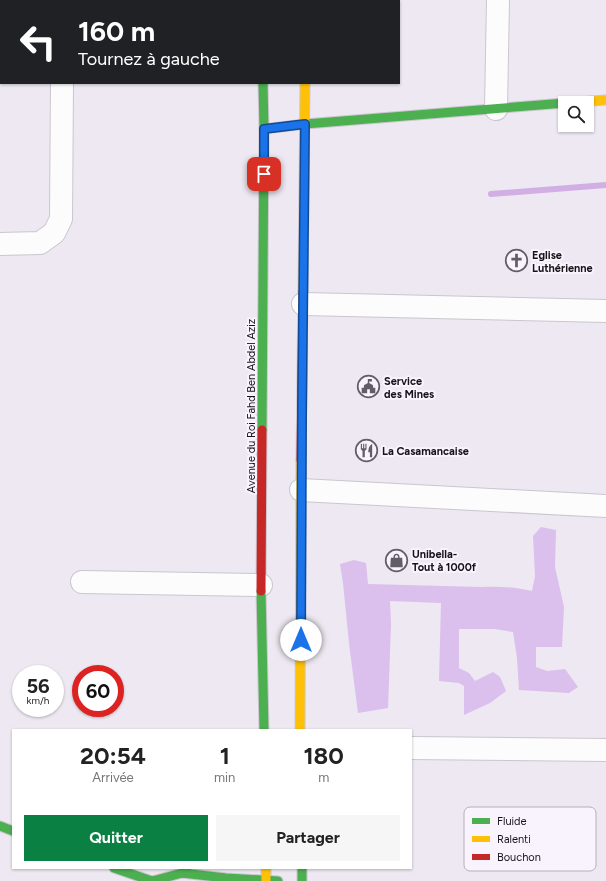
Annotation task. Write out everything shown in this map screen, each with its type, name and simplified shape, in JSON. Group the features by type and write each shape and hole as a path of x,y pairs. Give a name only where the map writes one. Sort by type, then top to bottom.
{"main road":[{"name":"Avenue du Roi Fahd Ben Abdel Aziz","path":"263,84 261,585 264,729"},
{"path":"300,729 301,490 306,84"},
{"path":"594,101 606,100"},
{"path":"264,129 305,124 558,104"},
{"path":"0,826 12,831"},
{"path":"117,869 152,881 185,871 226,878 278,881"},
{"path":"266,869 266,881"},
{"path":"302,869 302,881"}],"street":[{"path":"496,109 498,0"},
{"path":"0,244 40,242 54,233 61,219 62,84"},
{"path":"303,304 606,311"},
{"path":"301,490 606,506"},
{"path":"82,582 261,585"},
{"path":"412,748 606,750"}],"shaded area":[{"path":"541,527 556,530 555,567 564,607 562,647 536,647 536,667 547,671 565,669 578,687 569,693 519,690 517,658 513,632 495,629 459,629 459,668 469,673 475,681 493,672 500,677 506,691 490,703 464,715 464,686 459,683 439,681 441,603 390,601 391,624 388,708 358,713 340,564 354,560 366,563 368,584 501,587 532,591 535,576 533,536"}],"waterway":[{"path":"491,194 606,185"}],"traffic: fast":[{"path":"262,430 263,84"},
{"path":"264,129 305,124 558,104"},
{"path":"261,591 264,729"},
{"path":"0,826 12,831"},
{"path":"117,869 152,881"},
{"path":"182,873 186,869"},
{"path":"302,869 302,881"},
{"path":"152,881 182,873 226,878 278,881"}],"traffic: slow":[{"path":"303,292 305,84"},
{"path":"594,101 606,100"},
{"path":"300,729 301,460"},
{"path":"266,869 266,881"}],"traffic: jam":[{"path":"301,460 303,292"},
{"path":"261,591 262,430"}],"place":[{"name":"Eglise Luthérienne","path":"517,261"},
{"name":"Service des Mines","path":"368,387"},
{"name":"La Casamancaise","path":"366,451"},
{"name":"Unibella- Tout à 1000f","path":"396,560"}],"route":[{"path":"264,174 264,129 305,124 301,640"}]}
